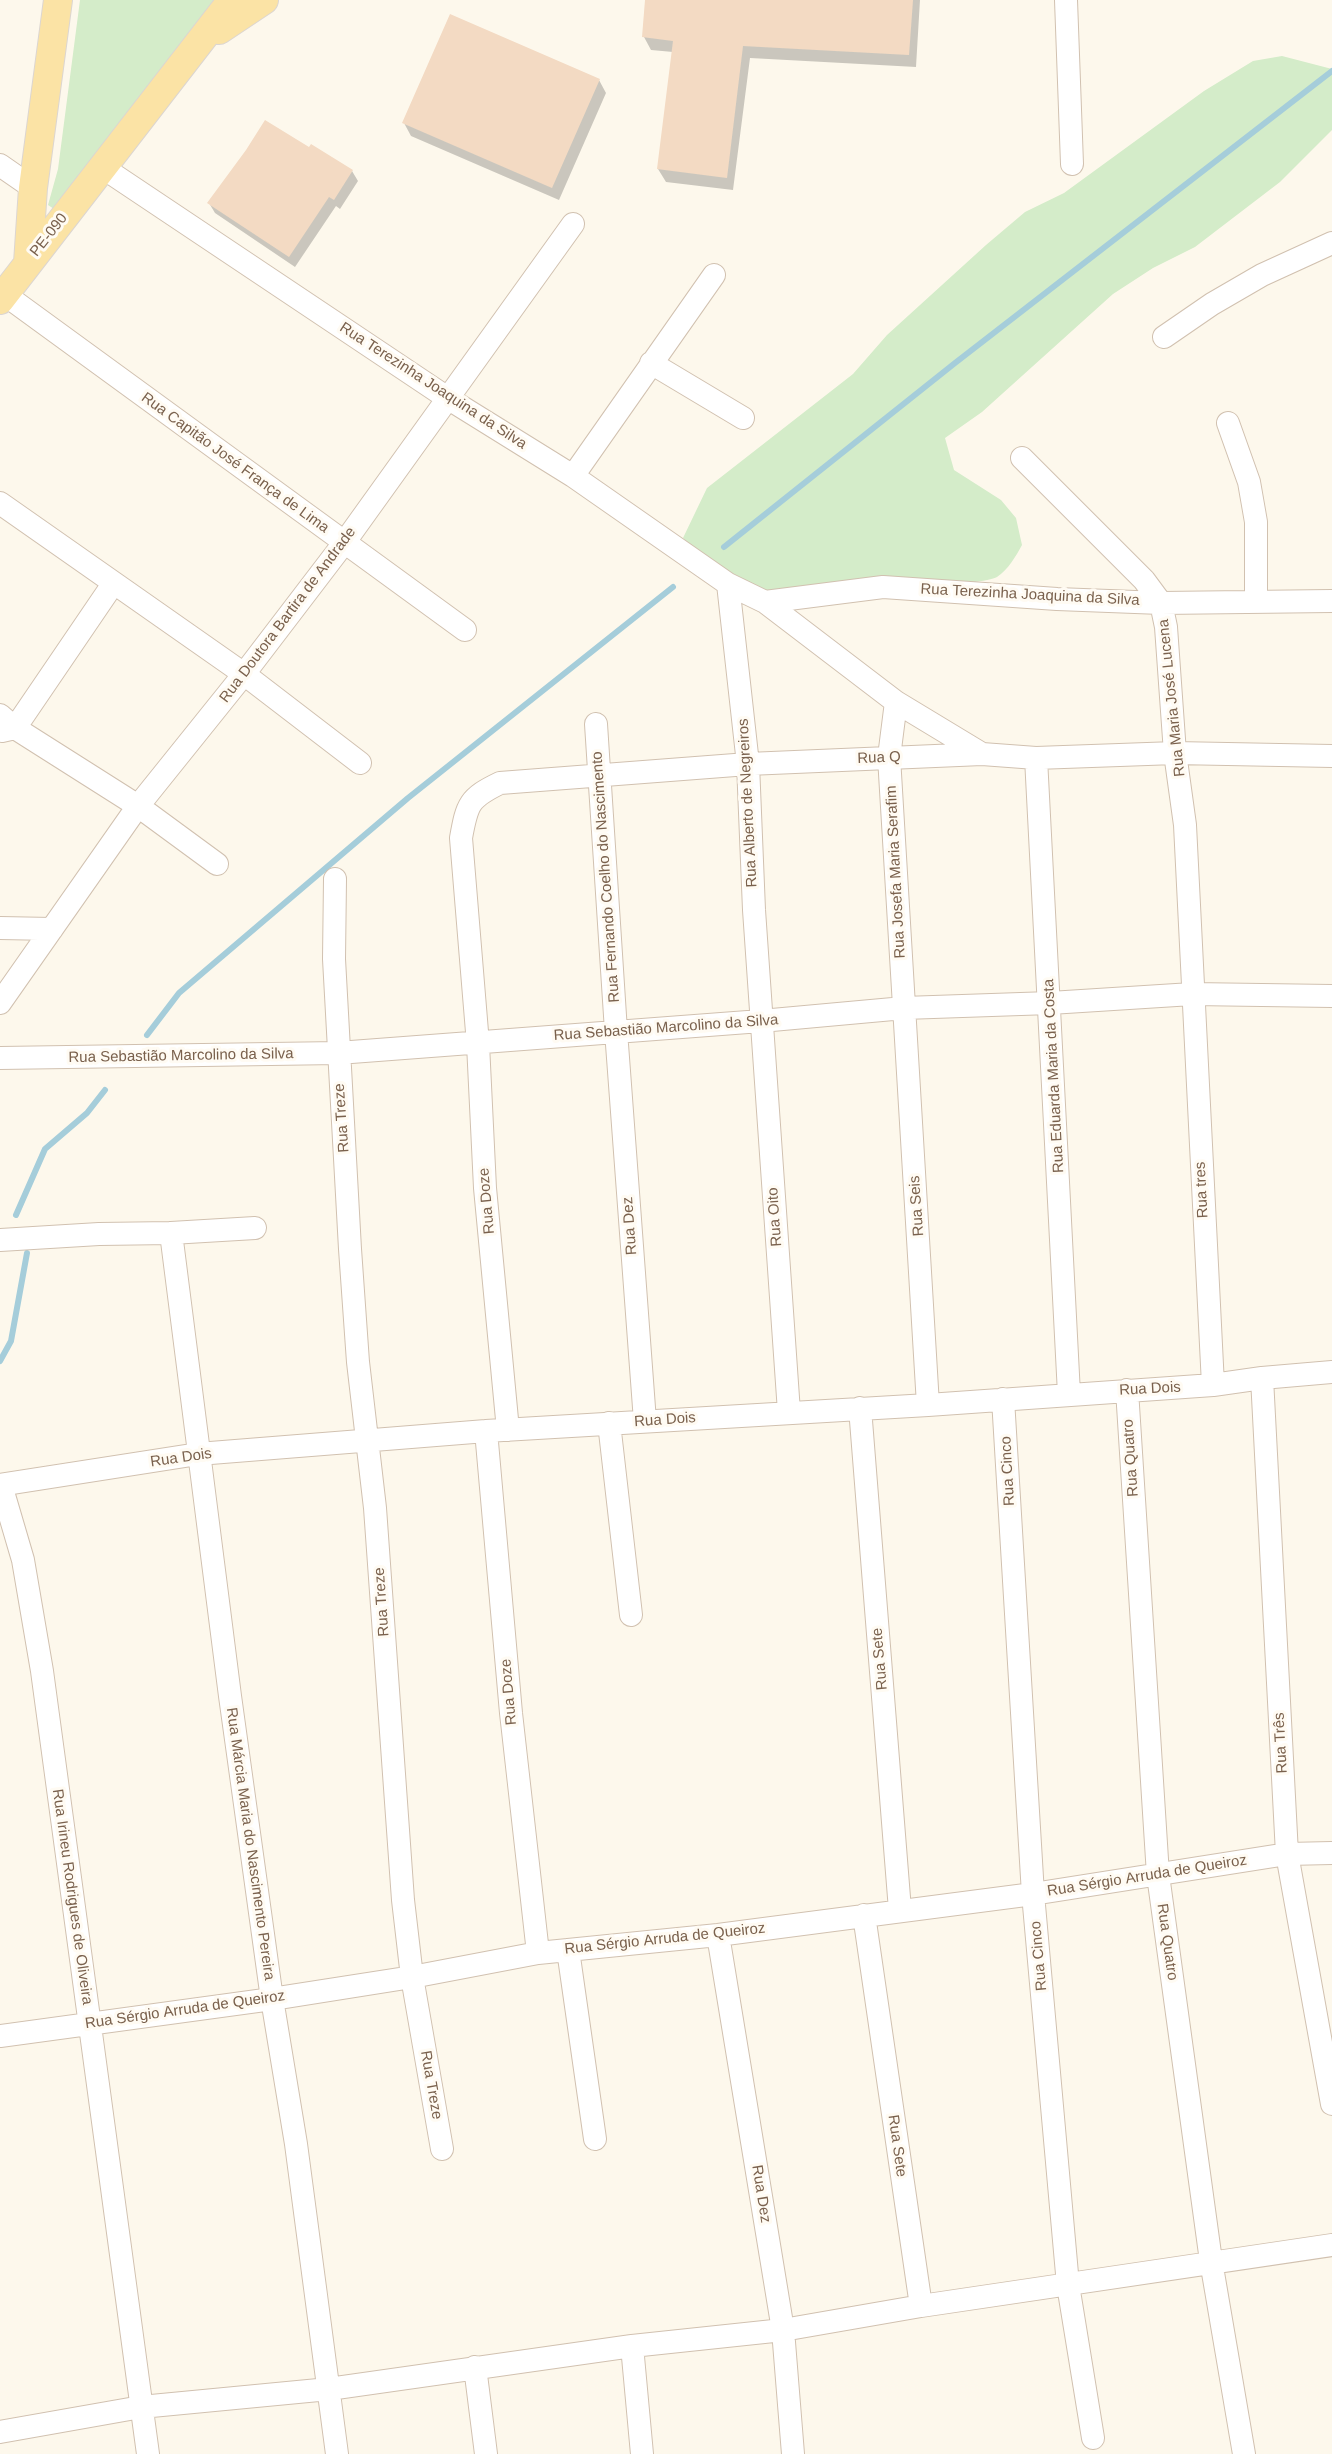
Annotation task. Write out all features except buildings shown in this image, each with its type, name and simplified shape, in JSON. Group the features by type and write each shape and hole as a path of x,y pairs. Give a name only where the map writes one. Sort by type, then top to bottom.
{"main road":[{"name":"PE-090","path":"28,262 33,188 58,0"},
{"name":"PE-090","path":"2,297 232,0"},
{"name":"PE-090","path":"200,43 264,0"}],"street":[{"path":"1066,0 1072,164"},
{"path":"0,165 33,188"},
{"name":"Rua Terezinha Joaquina da Silva","path":"102,167 449,399 573,476 728,584 765,602 896,702 982,754"},
{"name":"Rua Doutora Bartira de Andrade","path":"0,1003 138,806 244,674 344,543 573,224"},
{"path":"1164,337 1212,304 1262,275 1332,243"},
{"path":"573,476 714,275"},
{"name":"Rua Capitão José França de Lima","path":"2,297 465,630"},
{"path":"651,363 743,418"},
{"path":"1228,423 1249,482 1256,522 1256,601"},
{"name":"Rua Maria José Lucena","path":"1022,458 1138,573 1161,603 1166,627 1175,753 1185,825 1192,994"},
{"path":"0,503 244,674 360,763"},
{"path":"113,584 5,725 138,806 217,864"},
{"name":"Rua Alberto de Negreiros","path":"728,584 748,764 761,1021"},
{"name":"Rua Terezinha Joaquina da Silva","path":"765,602 883,587 1161,603 1332,601"},
{"name":"Rua Josefa Maria Serafim","path":"896,702 889,757 904,1008"},
{"name":"Rua Fernando Coelho do Nascimento","path":"596,724 616,1031"},
{"name":"Rua Q","path":"461,838 465,812 478,794 500,783 748,764 889,757 982,754 1036,758 1175,753 1332,756"},
{"name":"Rua Eduarda Maria da Costa","path":"1036,758 1069,1394"},
{"name":"Rua Doze","path":"461,838 478,1044 511,1713 538,1953"},
{"name":"Rua Treze","path":"335,879 334,959 338,1053 358,1362 375,1508 397,1821 412,1977 442,2149"},
{"path":"0,928 52,930"},
{"name":"Rua Sebastião Marcolino da Silva","path":"0,1058 338,1053 478,1044 904,1008 1050,1004 1192,994 1332,996"},
{"name":"Rua tres","path":"1192,994 1213,1385"},
{"name":"Rua Seis","path":"904,1008 928,1405"},
{"name":"Rua Oito","path":"761,1021 789,1412"},
{"name":"Rua Dez","path":"616,1031 645,1421"},
{"path":"0,1240 255,1228"},
{"name":"Rua Márcia Maria do Nascimento Pereira","path":"171,1233 198,1454 272,1999 296,2144 337,2454"},
{"name":"Rua Dois","path":"1,1485 198,1454 497,1430 928,1405 1213,1385 1332,1372"},
{"name":"Rua Três","path":"1262,1378 1287,1854 1332,2104"},
{"name":"Rua Quatro","path":"1127,1390 1158,1875 1211,2261 1244,2454"},
{"name":"Rua Cinco","path":"1003,1400 1033,1894 1068,2285 1094,2438"},
{"name":"Rua Sete","path":"860,1408 900,1910"},
{"path":"609,1423 631,1615"},
{"name":"Rua Irineu Rodrigues de Oliveira","path":"1,1485 23,1560 42,1671 148,2454"},
{"name":"Rua Sérgio Arruda de Queiroz","path":"0,2036 89,2022 272,1999 412,1977 538,1953 718,1935 1033,1894 1287,1854 1332,1853"},
{"name":"Rua Sete","path":"864,1915 921,2306"},
{"name":"Rua Dez","path":"718,1935 783,2330 793,2454"},
{"path":"568,1950 595,2139"},
{"path":"0,2432 141,2407 329,2389 632,2346 783,2330 1211,2261 1332,2245"},
{"path":"632,2346 642,2454"},
{"path":"475,2367 486,2454"}],"green space":[{"path":"80,0 217,0 54,209 48,205 58,169"},
{"path":"1282,56 1332,69 1332,130 1280,182 1195,247 1153,268 1113,294 982,412 945,438 954,470 1001,500 1016,518 1022,545 1001,574 982,581 917,587 769,591 752,589 733,580 683,538 707,488 853,374 887,335 1025,212 1064,193 1204,91 1253,61"}],"waterway":[{"path":"724,547 955,363 1332,71"},
{"path":"147,1035 179,993 408,798 673,587"},
{"path":"16,1215 45,1149 87,1113 105,1090"},
{"path":"0,1361 11,1341 27,1253"}]}
